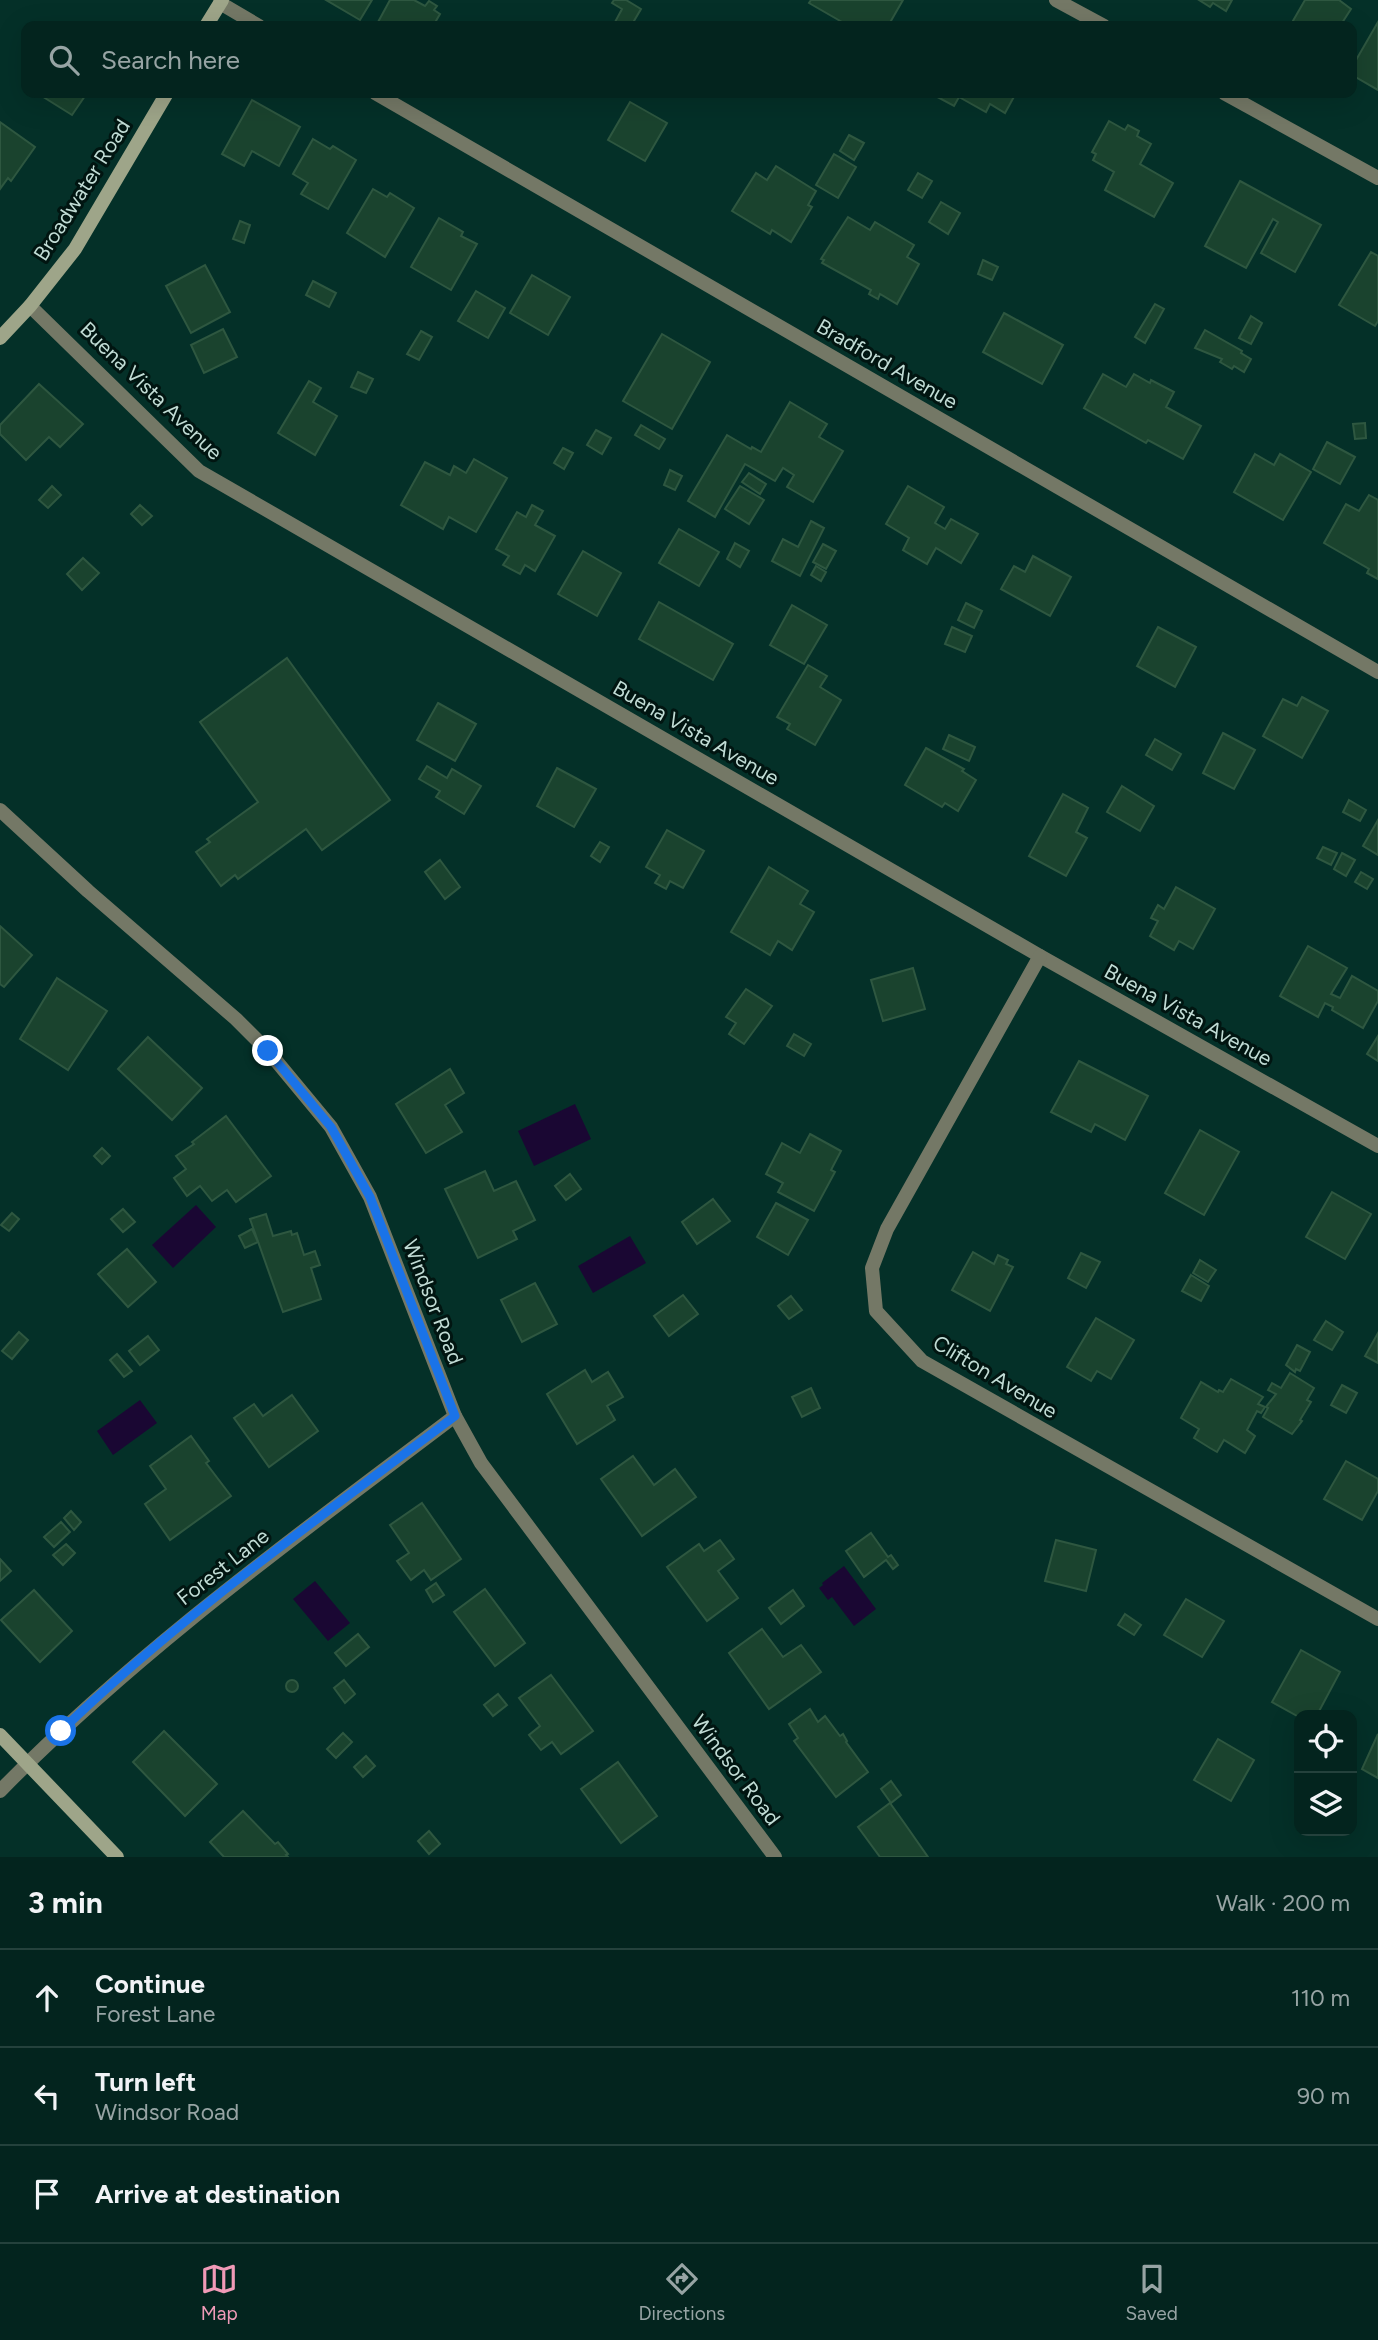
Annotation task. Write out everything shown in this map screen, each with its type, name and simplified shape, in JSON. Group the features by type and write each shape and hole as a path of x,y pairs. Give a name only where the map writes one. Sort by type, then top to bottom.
{"street":[{"path":"1056,0 1095,21"},
{"path":"209,21 221,2 251,21"},
{"name":"Broadwater Road","path":"0,338 30,306 75,249 164,98"},
{"name":"Bradford Avenue","path":"384,98 1378,672"},
{"path":"1233,98 1378,178"},
{"name":"Buena Vista Avenue","path":"30,306 199,471 1040,956 1378,1146"},
{"name":"Windsor Road","path":"0,810 88,891 236,1019 268,1051 331,1127 370,1197 455,1416 481,1463 775,1857"},
{"name":"Clifton Avenue","path":"1040,956 887,1229 872,1268 876,1311 922,1361 1378,1619"},
{"name":"Forest Lane","path":"0,1791 83,1709 180,1627 455,1416"},
{"path":"0,1735 117,1857"}],"shaded area":[{"path":"575,1104 591,1139 534,1166 518,1131"},
{"path":"196,1205 216,1227 173,1268 152,1245"},
{"path":"630,1236 646,1263 593,1293 578,1266"},
{"path":"140,1400 157,1423 113,1455 97,1431"},
{"path":"844,1566 876,1609 854,1626 832,1597 828,1600 819,1588"},
{"path":"315,1581 350,1623 328,1641 293,1599"}],"building":[{"path":"326,0 372,0 360,20"},
{"path":"390,0 414,0 425,6 429,1 437,6 434,10 440,14 436,21 379,21"},
{"path":"614,0 626,0 641,9 634,21 616,21 622,9 612,3"},
{"path":"811,0 903,0 891,21 840,21 809,3"},
{"path":"1199,0 1232,0 1226,11 1213,3 1210,7"},
{"path":"1305,0 1339,0 1351,9 1343,21 1293,21"},
{"path":"1378,22 1378,90 1357,78 1357,58"},
{"path":"45,98 84,98 72,115"},
{"path":"939,98 958,98 954,106"},
{"path":"961,98 1013,98 1005,113 990,104 986,112"},
{"path":"252,100 300,127 279,166 252,151 244,166 222,154"},
{"path":"630,102 667,123 645,161 608,140"},
{"path":"1109,121 1125,130 1128,125 1139,131 1137,136 1151,144 1140,164 1173,183 1154,217 1105,190 1114,172 1093,160 1096,154 1092,152"},
{"path":"0,122 35,147 11,181 8,178 0,189"},
{"path":"849,135 864,143 854,160 840,151"},
{"path":"313,139 330,149 333,146 356,160 328,209 301,194 308,183 293,174"},
{"path":"834,154 856,167 838,198 816,185"},
{"path":"776,166 816,191 808,205 812,207 791,242 772,230 770,234 732,211 756,173 767,180"},
{"path":"918,173 932,181 922,198 908,190"},
{"path":"1240,181 1321,225 1295,272 1261,253 1278,222 1273,219 1246,268 1205,246"},
{"path":"373,189 387,197 390,193 414,208 385,257 347,233"},
{"path":"941,202 960,213 948,234 929,222"},
{"path":"848,217 870,230 875,222 914,245 907,257 919,264 897,304 880,294 878,299 869,294 871,290 822,263 824,260 821,259"},
{"path":"439,218 463,232 461,236 477,244 451,290 411,267"},
{"path":"240,221 250,225 244,243 233,239"},
{"path":"1371,252 1378,256 1378,321 1375,326 1339,305"},
{"path":"983,260 998,267 992,280 978,274"},
{"path":"205,265 230,312 191,333 166,286"},
{"path":"532,275 570,297 548,335 510,313"},
{"path":"313,281 336,293 329,307 306,295"},
{"path":"476,291 505,308 488,338 458,321"},
{"path":"1155,304 1164,309 1145,343 1135,337"},
{"path":"1004,313 1063,345 1042,384 983,352"},
{"path":"1251,316 1262,323 1251,344 1239,338"},
{"path":"223,329 237,357 204,373 191,345"},
{"path":"1205,330 1251,359 1244,372 1234,366 1232,369 1220,362 1222,359 1195,348"},
{"path":"421,331 432,337 419,360 407,354"},
{"path":"662,334 710,362 672,429 623,401"},
{"path":"358,372 373,379 366,393 351,387"},
{"path":"1103,374 1126,387 1134,374 1174,392 1166,407 1201,426 1183,459 1148,440 1146,443 1084,408"},
{"path":"309,381 321,388 313,402 337,416 315,455 278,433"},
{"path":"39,384 83,424 60,447 49,437 26,460 0,434 0,425"},
{"path":"790,402 827,424 819,437 843,451 813,502 787,487 794,475 783,468 775,481 745,464 715,517 688,501 727,435 761,452"},
{"path":"1365,423 1366,438 1355,439 1353,424"},
{"path":"641,425 665,439 659,449 635,435"},
{"path":"596,430 611,438 602,454 587,445"},
{"path":"1327,442 1355,457 1340,484 1313,469"},
{"path":"563,448 573,453 564,469 554,463"},
{"path":"1255,454 1274,465 1280,454 1311,472 1283,520 1234,492"},
{"path":"474,459 507,478 476,532 449,517 443,529 401,505 425,462 450,475 454,466 466,473"},
{"path":"670,470 682,476 675,490 664,485"},
{"path":"749,473 766,484 760,494 742,482"},
{"path":"52,486 61,495 48,508 39,500"},
{"path":"740,486 764,500 749,524 725,509"},
{"path":"908,486 944,507 935,523 945,529 951,519 978,534 961,563 936,548 927,564 903,550 909,538 886,524"},
{"path":"1369,495 1378,500 1378,579 1367,573 1369,569 1324,543 1346,504 1359,511"},
{"path":"140,505 152,516 142,525 131,514"},
{"path":"532,505 543,511 535,525 555,536 535,571 525,565 520,574 503,565 509,556 496,549 517,512 526,517"},
{"path":"811,521 824,528 800,576 772,561 783,539 798,547"},
{"path":"679,529 719,552 699,586 659,563"},
{"path":"735,543 749,551 740,567 727,559"},
{"path":"823,544 836,551 826,569 813,562"},
{"path":"583,551 621,573 597,616 558,594"},
{"path":"1033,556 1071,577 1050,616 1001,589 1014,566 1025,572"},
{"path":"83,558 99,573 82,590 67,574"},
{"path":"816,566 826,572 821,581 811,575"},
{"path":"659,602 733,644 713,680 639,639"},
{"path":"966,603 982,611 974,628 958,620"},
{"path":"792,605 827,625 804,664 770,645"},
{"path":"952,627 972,636 965,652 945,644"},
{"path":"1158,627 1196,647 1175,687 1137,666"},
{"path":"287,658 390,800 322,850 306,829 238,879 235,875 221,886 196,852 210,842 207,839 258,802 200,722"},
{"path":"808,665 827,676 820,687 841,700 815,745 787,729 790,724 777,717"},
{"path":"1302,697 1328,711 1302,758 1263,736 1283,699 1297,706"},
{"path":"438,703 476,724 455,761 417,740"},
{"path":"1223,733 1255,750 1234,789 1203,773"},
{"path":"949,735 975,747 969,761 943,749"},
{"path":"1155,739 1181,754 1172,770 1146,755"},
{"path":"926,748 964,769 962,771 976,780 958,811 945,803 942,807 905,785"},
{"path":"427,766 447,778 452,769 481,786 464,814 436,797 440,791 419,779"},
{"path":"557,768 596,789 574,827 537,806"},
{"path":"1122,786 1154,806 1140,831 1107,812"},
{"path":"1063,794 1088,808 1076,832 1087,838 1066,876 1029,856"},
{"path":"1349,800 1366,810 1360,821 1343,812"},
{"path":"1378,820 1378,855 1363,846"},
{"path":"667,830 704,851 683,888 670,881 666,889 655,883 660,875 646,867"},
{"path":"600,842 609,847 600,862 591,856"},
{"path":"1323,847 1337,853 1331,865 1317,858"},
{"path":"1342,853 1355,860 1346,876 1334,869"},
{"path":"440,860 460,887 445,899 425,872"},
{"path":"769,867 808,891 800,904 814,912 792,950 778,941 770,955 731,932"},
{"path":"1361,872 1373,879 1367,889 1355,882"},
{"path":"1176,887 1215,909 1193,949 1179,941 1174,950 1150,936 1158,921 1151,918 1158,905 1164,909"},
{"path":"0,926 32,955 4,987 0,984"},
{"path":"1308,946 1347,968 1331,994 1340,998 1352,976 1378,991 1378,1001 1363,1028 1325,1003 1318,1017 1280,996"},
{"path":"913,968 925,1009 883,1021 871,980"},
{"path":"57,978 107,1011 68,1070 20,1039"},
{"path":"746,989 772,1006 744,1044 729,1034 736,1023 726,1017"},
{"path":"794,1034 811,1044 804,1056 787,1046"},
{"path":"1378,1036 1378,1061 1367,1054"},
{"path":"148,1037 202,1088 172,1120 118,1069"},
{"path":"1079,1061 1148,1096 1125,1140 1095,1124 1091,1132 1051,1112"},
{"path":"450,1069 464,1093 445,1105 462,1132 426,1153 396,1104"},
{"path":"226,1116 271,1176 236,1202 227,1190 212,1201 200,1186 187,1196 174,1178 186,1169 176,1156"},
{"path":"1200,1130 1239,1152 1204,1215 1165,1193"},
{"path":"810,1134 841,1151 831,1170 835,1172 814,1211 778,1192 783,1183 766,1174 782,1143 800,1153"},
{"path":"102,1148 110,1156 102,1164 94,1156"},
{"path":"485,1171 494,1191 516,1181 535,1220 513,1231 517,1239 478,1258 445,1189"},
{"path":"570,1174 581,1189 566,1200 555,1186"},
{"path":"1332,1192 1371,1214 1345,1259 1306,1237"},
{"path":"713,1199 730,1221 697,1244 682,1222"},
{"path":"776,1203 808,1220 788,1255 757,1237"},
{"path":"123,1209 135,1222 123,1232 111,1219"},
{"path":"12,1213 19,1219 9,1231 1,1225"},
{"path":"266,1214 273,1236 291,1231 292,1235 297,1233 304,1255 315,1251 320,1265 311,1268 321,1299 283,1312 250,1219"},
{"path":"252,1229 258,1242 245,1248 239,1236"},
{"path":"127,1249 156,1282 128,1307 98,1274"},
{"path":"973,1252 994,1264 998,1255 1008,1260 1006,1264 1013,1267 990,1311 952,1290"},
{"path":"1081,1253 1100,1262 1086,1288 1068,1278"},
{"path":"1200,1260 1216,1270 1208,1282 1193,1273"},
{"path":"1191,1275 1209,1286 1201,1301 1182,1291"},
{"path":"535,1283 557,1324 522,1342 501,1300"},
{"path":"683,1295 698,1314 669,1336 654,1316"},
{"path":"791,1296 802,1310 789,1319 778,1306"},
{"path":"1096,1318 1134,1340 1111,1379 1097,1371 1091,1381 1067,1367"},
{"path":"1326,1321 1343,1332 1332,1350 1314,1340"},
{"path":"19,1332 28,1340 12,1359 2,1351"},
{"path":"1378,1333 1378,1363 1365,1356"},
{"path":"148,1336 159,1350 140,1365 129,1351"},
{"path":"1297,1345 1310,1352 1300,1371 1296,1369 1295,1372 1286,1365"},
{"path":"117,1354 132,1371 124,1377 110,1360"},
{"path":"585,1370 592,1382 608,1372 623,1397 607,1406 615,1420 577,1444 547,1394"},
{"path":"1290,1373 1314,1388 1307,1400 1311,1402 1300,1420 1302,1421 1292,1434 1263,1417 1268,1408 1266,1407 1276,1394 1268,1390 1272,1383 1281,1388"},
{"path":"1231,1379 1263,1397 1258,1404 1265,1407 1261,1413 1257,1411 1247,1430 1255,1436 1245,1453 1224,1440 1217,1452 1194,1438 1199,1429 1181,1418 1201,1382 1223,1392"},
{"path":"1342,1385 1357,1393 1346,1413 1331,1405"},
{"path":"811,1388 820,1408 802,1417 792,1397"},
{"path":"292,1395 318,1431 269,1467 234,1418 254,1404 263,1416"},
{"path":"191,1436 209,1461 206,1463 231,1496 170,1540 145,1504 166,1489 150,1466"},
{"path":"633,1456 654,1485 675,1469 696,1497 642,1536 601,1479"},
{"path":"1346,1461 1378,1479 1378,1491 1362,1520 1324,1499"},
{"path":"422,1503 461,1559 431,1580 424,1570 411,1580 397,1561 409,1553 390,1525"},
{"path":"71,1511 81,1522 74,1530 64,1518"},
{"path":"61,1522 70,1532 54,1547 44,1537"},
{"path":"871,1533 888,1557 891,1555 898,1565 893,1569 886,1560 864,1577 846,1551"},
{"path":"720,1540 734,1559 718,1571 738,1598 707,1621 667,1567 699,1544 704,1551"},
{"path":"1056,1540 1096,1550 1086,1591 1045,1581"},
{"path":"66,1544 75,1553 63,1565 53,1555"},
{"path":"0,1559 11,1571 0,1581"},
{"path":"436,1583 444,1595 433,1602 426,1590"},
{"path":"485,1589 525,1643 495,1666 454,1612"},
{"path":"34,1590 72,1631 40,1662 1,1620"},
{"path":"793,1590 804,1606 781,1624 769,1608"},
{"path":"1186,1599 1224,1621 1202,1657 1164,1635"},
{"path":"1125,1614 1141,1625 1134,1635 1118,1625"},
{"path":"762,1629 783,1657 801,1645 821,1672 769,1709 729,1653"},
{"path":"358,1634 369,1647 346,1666 335,1653"},
{"path":"1301,1650 1340,1672 1320,1710 1294,1710 1294,1714 1272,1702"},
{"path":"551,1675 593,1731 561,1754 552,1742 541,1750 529,1735 540,1726 519,1698"},
{"path":"344,1680 355,1694 345,1703 334,1688"},
{"path":"287,1681 297,1681 297,1691 287,1691"},
{"path":"498,1694 507,1705 493,1716 484,1705"},
{"path":"810,1709 818,1722 825,1716 840,1736 843,1734 868,1772 836,1797 794,1741 798,1738 789,1724"},
{"path":"164,1731 217,1784 185,1816 133,1762"},
{"path":"343,1733 352,1742 336,1758 327,1749"},
{"path":"1378,1734 1378,1778 1362,1769"},
{"path":"1218,1739 1254,1760 1231,1801 1194,1780"},
{"path":"366,1756 375,1766 363,1777 354,1767"},
{"path":"618,1762 657,1816 621,1843 581,1789"},
{"path":"891,1781 901,1795 891,1803 881,1789"},
{"path":"890,1803 928,1857 880,1857 858,1827"},
{"path":"243,1811 275,1844 278,1842 288,1857 224,1857 210,1842"},
{"path":"429,1831 440,1844 429,1854 418,1841"}],"route":[{"path":"61,1731 128,1669 180,1627 455,1416 370,1197 352,1161 331,1127 268,1051"}]}
